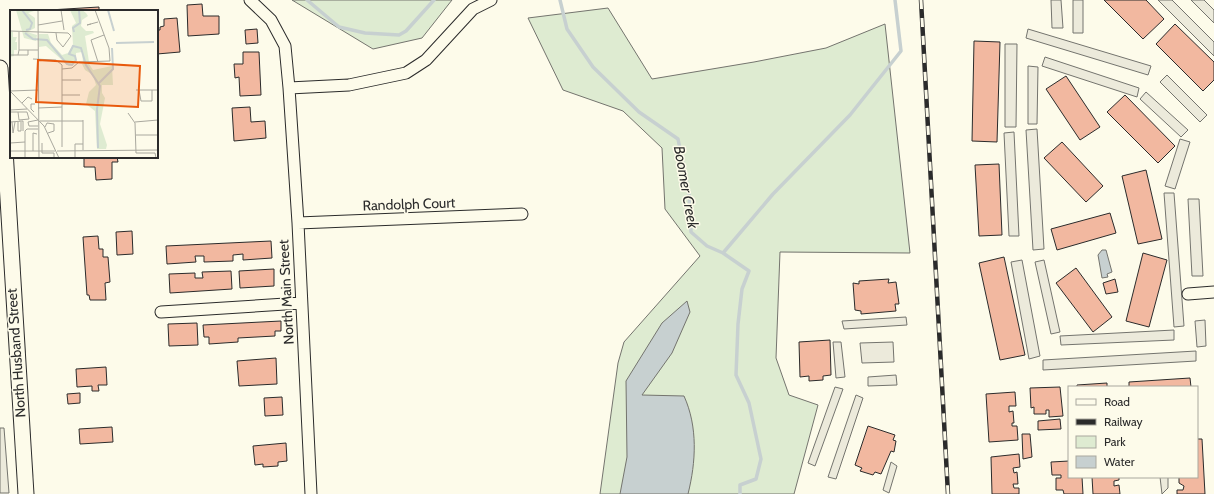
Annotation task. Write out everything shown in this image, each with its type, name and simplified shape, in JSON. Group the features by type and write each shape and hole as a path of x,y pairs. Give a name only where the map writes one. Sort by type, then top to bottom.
{"street":[{"name":"North Main Street","path":"250,0 271,20 285,46 298,223 311,494"},
{"path":"289,88 349,85 406,73 426,60 473,9 491,0"},
{"name":"North Husband Street","path":"0,68 26,494"},
{"name":"Randolph Court","path":"298,223 522,214"},
{"path":"1188,294 1214,292"},
{"path":"161,312 301,303"}],"green space":[{"path":"292,0 452,0 422,38 373,49"},
{"path":"608,8 652,79 826,48 885,24 910,253 780,252 776,358 789,395 818,405 794,494 600,494 618,363 624,342 700,256 665,209 662,148 623,111 563,90 528,18"}],"shaded area":[{"path":"1051,0 1061,0 1063,28 1052,28"},
{"path":"1073,0 1083,0 1083,33 1073,33"},
{"path":"1158,0 1172,0 1214,42 1214,56"},
{"path":"1191,0 1204,0 1214,10 1214,23"},
{"path":"1028,29 1151,66 1148,75 1026,38"},
{"path":"1005,44 1017,44 1016,127 1005,127"},
{"path":"1045,57 1139,88 1137,97 1042,66"},
{"path":"1028,66 1038,67 1037,124 1028,124"},
{"path":"1167,75 1207,115 1200,122 1160,82"},
{"path":"1146,92 1188,130 1181,137 1140,99"},
{"path":"1037,129 1044,249 1033,250 1026,130"},
{"path":"1014,132 1019,236 1009,236 1004,133"},
{"path":"1180,139 1190,142 1175,189 1165,186"},
{"path":"1164,193 1174,193 1184,326 1174,327"},
{"path":"1188,199 1199,199 1203,276 1192,276"},
{"path":"1022,260 1040,356 1029,359 1011,262"},
{"path":"1044,260 1060,332 1051,334 1035,262"},
{"path":"906,317 907,325 844,329 842,321"},
{"path":"1205,320 1206,346 1197,347 1195,321"},
{"path":"1174,330 1174,340 1061,345 1060,336"},
{"path":"833,342 841,342 845,377 836,378"},
{"path":"893,342 894,362 862,363 860,343"},
{"path":"1196,351 1196,361 1043,370 1043,360"},
{"path":"896,375 897,385 868,386 868,377"},
{"path":"835,387 843,389 815,466 808,463"},
{"path":"856,395 863,398 836,479 828,477"},
{"path":"0,428 4,428 9,493 0,493"},
{"path":"891,462 897,466 889,493 883,490"},
{"path":"1160,478 1168,478 1168,488 1162,494"}],"water":[{"path":"1102,250 1106,250 1112,272 1107,274 1108,277 1102,278 1098,255"},
{"path":"687,301 690,312 672,353 642,395 684,396 689,408 694,432 693,470 688,494 620,494 627,457 626,381 662,323"}],"building":[{"path":"1104,0 1146,0 1164,19 1143,39"},
{"path":"202,4 203,16 219,16 219,34 188,36 187,5"},
{"path":"99,7 99,10 49,10"},
{"path":"177,18 180,52 158,54 158,30 160,30 160,27 164,26 164,19"},
{"path":"1175,24 1214,62 1214,80 1203,91 1156,44"},
{"path":"257,29 258,43 246,44 245,30"},
{"path":"974,41 1000,42 997,142 972,141"},
{"path":"243,52 259,52 261,95 240,96 239,77 235,78 234,64 243,64"},
{"path":"1066,76 1100,127 1080,140 1046,89"},
{"path":"1125,95 1175,146 1158,163 1107,112"},
{"path":"250,107 251,122 265,121 266,138 234,141 232,108"},
{"path":"1062,142 1103,186 1086,202 1044,158"},
{"path":"84,158 117,158 118,162 112,162 112,179 96,180 95,167 84,167"},
{"path":"999,164 1002,235 979,236 975,165"},
{"path":"1146,170 1162,239 1138,244 1122,176"},
{"path":"1110,213 1116,233 1057,250 1051,229"},
{"path":"132,231 133,254 117,255 116,232"},
{"path":"98,236 99,249 103,249 103,257 108,257 110,282 105,283 106,300 90,300 89,295 87,295 83,237"},
{"path":"271,241 272,258 243,260 243,254 233,255 233,261 204,262 204,256 195,256 196,262 167,264 166,246"},
{"path":"1143,253 1167,260 1149,327 1126,321"},
{"path":"1004,257 1025,355 1000,360 979,263"},
{"path":"1076,268 1112,317 1093,332 1056,283"},
{"path":"274,269 274,286 240,288 239,271"},
{"path":"231,271 232,289 170,293 169,274 195,273 195,278 203,278 202,272"},
{"path":"889,279 888,283 896,282 899,304 895,304 896,311 861,314 861,311 855,310 853,283 859,284 859,281"},
{"path":"1115,279 1118,292 1106,294 1103,283"},
{"path":"281,321 281,331 275,331 275,336 238,338 238,342 209,344 209,337 204,337 203,325"},
{"path":"197,323 198,345 169,346 168,324"},
{"path":"830,340 831,375 823,376 823,380 809,381 809,376 800,377 799,342"},
{"path":"276,358 277,384 239,386 237,361"},
{"path":"106,367 107,385 98,385 99,391 92,391 92,386 77,387 76,369"},
{"path":"1190,378 1191,386 1129,386 1129,382"},
{"path":"1107,383 1107,386 1077,385"},
{"path":"1060,387 1063,416 1049,417 1049,410 1046,410 1046,414 1034,414 1034,407 1031,408 1030,388"},
{"path":"1015,392 1016,406 1009,406 1009,412 1013,411 1014,423 1012,423 1012,426 1017,426 1018,440 989,442 986,394"},
{"path":"80,393 80,403 68,404 67,394"},
{"path":"282,397 283,415 265,416 264,398"},
{"path":"1060,419 1061,429 1038,430 1038,421"},
{"path":"868,426 895,435 893,440 896,441 894,452 891,451 881,474 875,472 873,475 860,471 862,468 855,465"},
{"path":"112,427 113,442 80,444 79,429"},
{"path":"1022,434 1030,434 1032,457 1023,459"},
{"path":"1198,439 1202,439 1205,494 1177,494 1177,490 1183,490 1184,486 1179,483 1179,478 1198,478"},
{"path":"286,443 287,461 278,462 278,466 263,467 263,464 255,465 253,446"},
{"path":"1019,454 1020,467 1013,468 1014,473 1017,472 1018,484 1013,484 1014,488 1019,488 1019,494 992,494 991,457"},
{"path":"1068,461 1068,478 1082,478 1083,494 1064,494 1063,490 1056,490 1056,478 1061,478 1061,475 1052,475 1051,462"},
{"path":"1092,478 1119,478 1119,480 1114,481 1114,486 1119,485 1120,494 1093,494"}],"waterway":[{"name":"Boomer Creek","path":"307,0 339,27 365,33 399,35 406,31 434,0"},
{"name":"Boomer Creek","path":"560,0 567,29 593,67 639,112 678,139 689,193 691,232 707,246 723,253 749,271 742,289 738,324 736,375 749,403 761,459 756,479 740,485 740,494"},
{"path":"723,253 773,194 850,115 901,51 895,0"}],"railway":[{"path":"921,0 948,494"}]}
